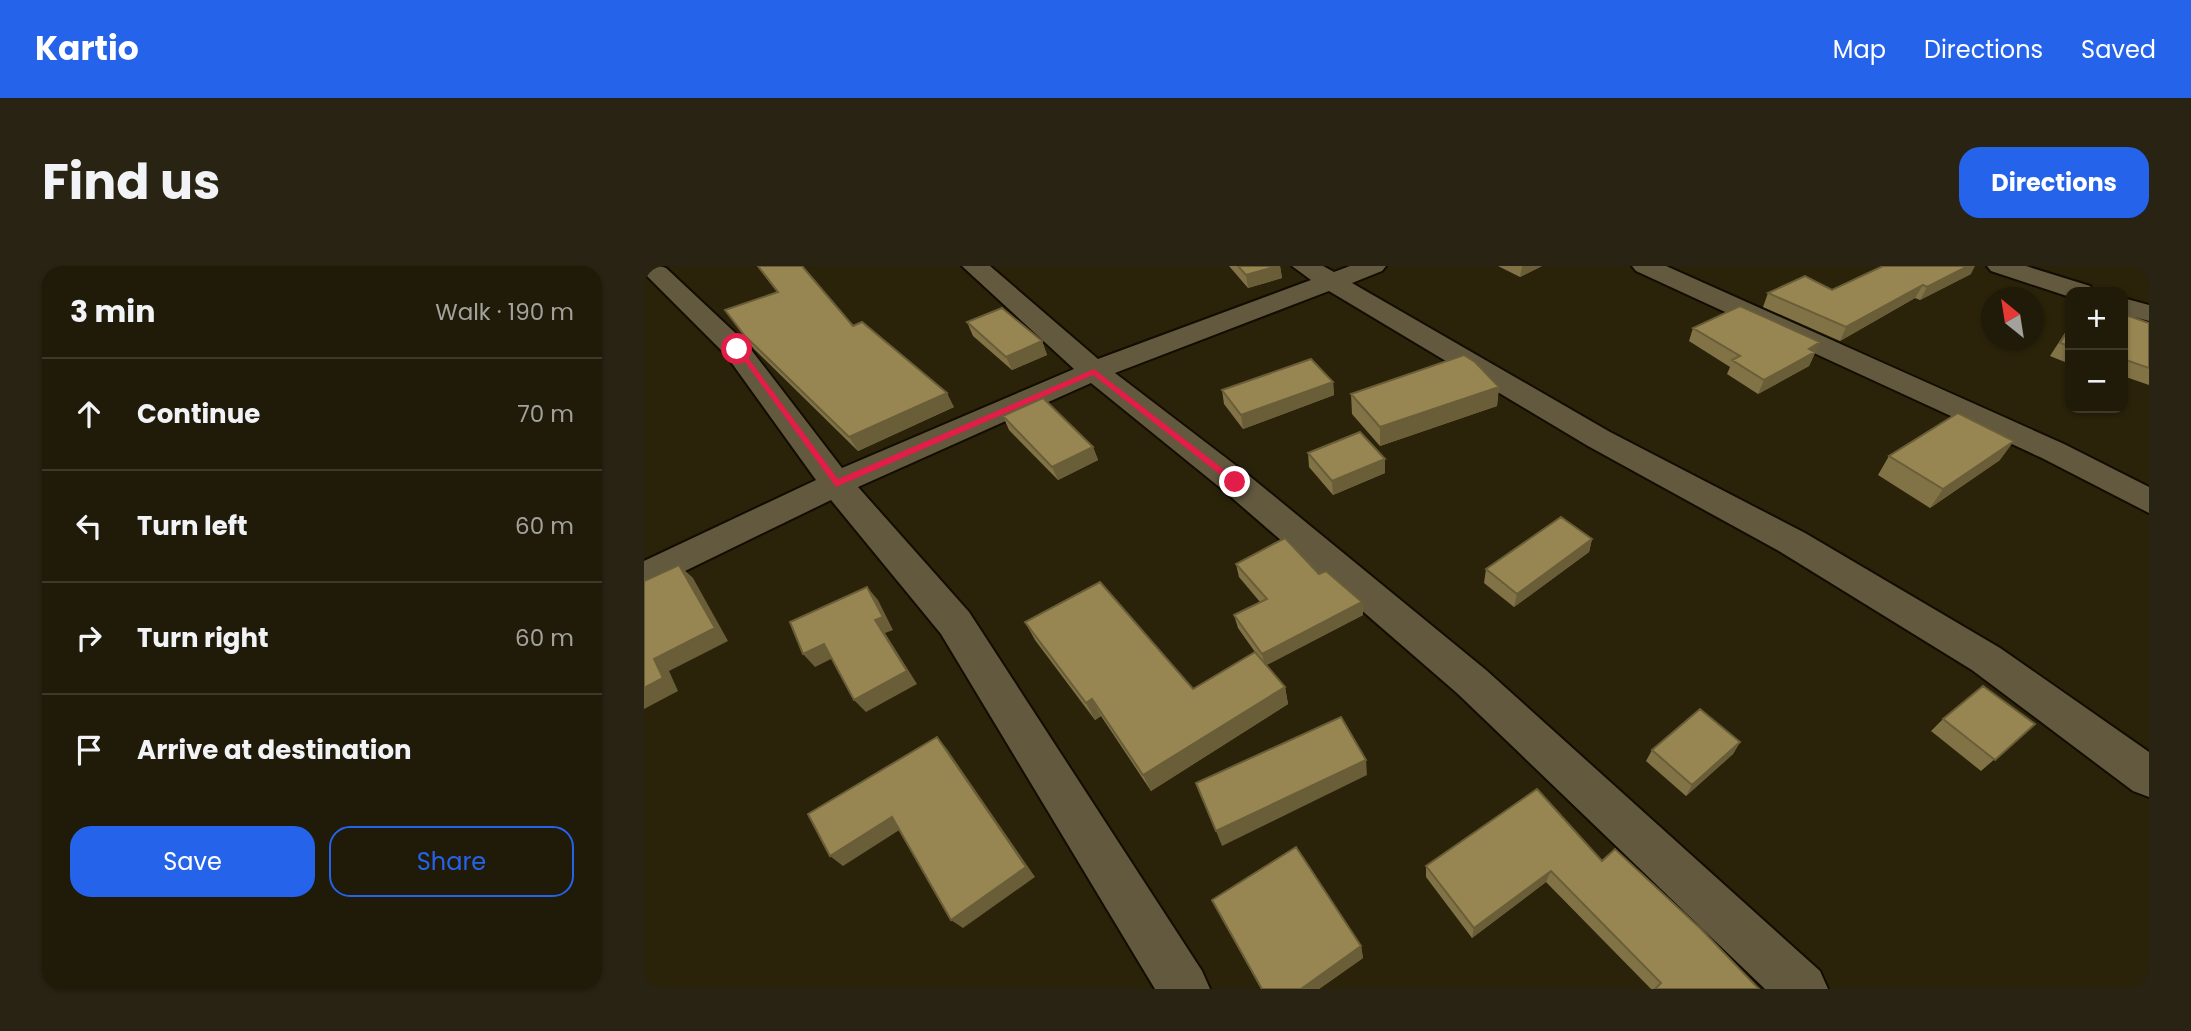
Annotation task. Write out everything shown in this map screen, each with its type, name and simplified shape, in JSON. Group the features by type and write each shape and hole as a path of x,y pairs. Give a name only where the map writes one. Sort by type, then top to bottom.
{"street":[{"path":"975,266 1094,371 1235,482 1472,682 1802,989"},
{"path":"644,577 836,484 1318,274 1373,266"},
{"path":"1645,266 2053,451 2149,500"},
{"path":"2000,266 2065,287"},
{"path":"661,272 737,349 836,484 955,623 1184,989"},
{"path":"1318,274 1599,439 1793,542 1986,659 2149,777"},
{"path":"2128,307 2149,313"}],"building":[{"path":"758,266 802,266 853,326 862,322 947,393 849,437 745,336 725,310 778,292"},
{"path":"1238,266 1277,266 1246,275"},
{"path":"1883,266 1968,266 1927,287 1923,285 1846,327 1768,293 1805,276 1832,290"},
{"path":"1740,306 1820,342 1809,349 1815,352 1764,380 1732,360 1740,356 1693,328"},
{"path":"1002,308 1042,341 1006,357 967,322"},
{"path":"2128,316 2149,323 2149,368 2128,361"},
{"path":"1464,355 1475,362 1499,387 1380,427 1351,394"},
{"path":"1311,359 1333,382 1241,415 1222,390"},
{"path":"1043,398 1093,447 1052,467 1003,416"},
{"path":"1958,413 2014,441 1943,489 1889,456"},
{"path":"1360,432 1385,459 1332,481 1308,453"},
{"path":"1561,517 1592,539 1517,594 1486,569"},
{"path":"1285,538 1319,574 1326,571 1362,602 1262,654 1234,615 1267,599 1236,564"},
{"path":"679,565 715,628 654,659 663,678 644,688 644,581"},
{"path":"1100,582 1193,689 1255,652 1285,687 1143,775 1092,699 1086,703 1025,622"},
{"path":"867,587 883,617 875,620 907,671 854,700 824,644 803,654 790,622"},
{"path":"1983,686 2035,724 1995,760 1943,719"},
{"path":"1700,709 1740,742 1692,785 1652,750"},
{"path":"1341,717 1366,760 1216,831 1196,783"},
{"path":"937,737 1026,867 951,920 892,817 830,856 808,814"},
{"path":"1537,789 1602,861 1615,849 1701,929 1759,989 1655,989 1661,983 1551,871 1474,928 1426,866"},
{"path":"1296,847 1361,946 1301,989 1262,989 1212,900"}],"route":[{"path":"737,349 836,484 1094,371 1235,482"}]}
